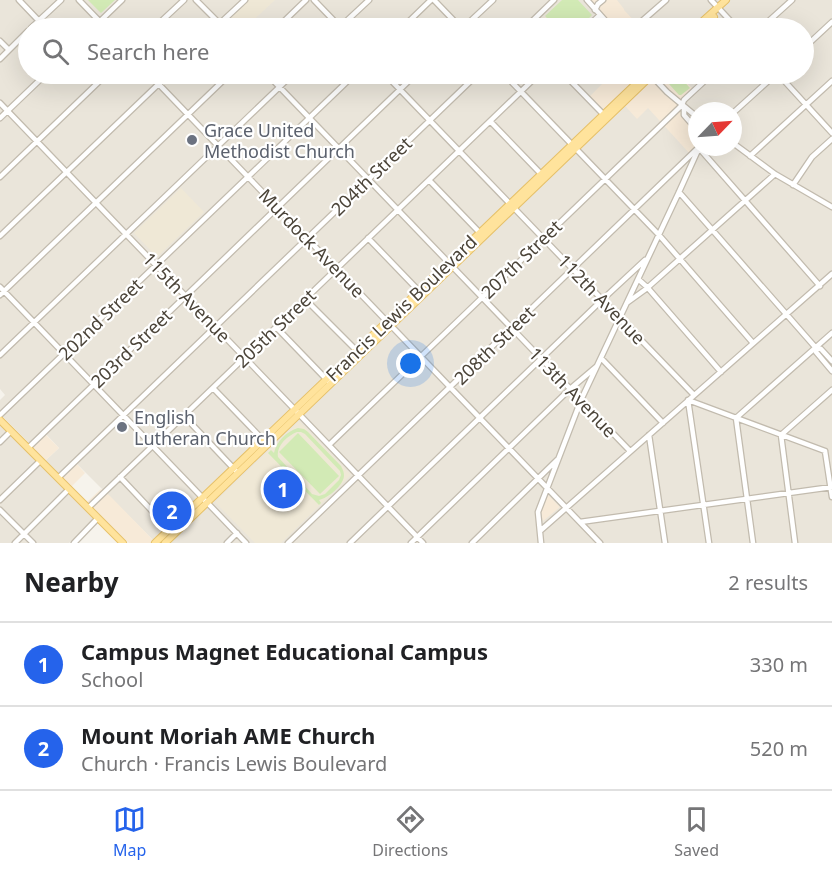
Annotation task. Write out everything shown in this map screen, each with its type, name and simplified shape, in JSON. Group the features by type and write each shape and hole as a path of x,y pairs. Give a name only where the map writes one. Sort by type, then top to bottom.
{"main road":[{"path":"710,18 726,0"},
{"path":"708,18 732,0"},
{"name":"Francis Lewis Boulevard","path":"574,145 603,114 638,84"},
{"name":"Francis Lewis Boulevard","path":"165,543 235,470 639,84"},
{"path":"0,420 123,543"},
{"name":"Francis Lewis Boulevard","path":"155,543 205,500"}],"street":[{"path":"19,0 36,18"},
{"path":"42,18 61,0"},
{"path":"79,0 95,18"},
{"path":"103,18 122,0"},
{"path":"165,18 184,0"},
{"path":"196,0 212,18"},
{"path":"228,18 245,0"},
{"path":"287,18 306,0"},
{"path":"314,0 331,18"},
{"path":"350,18 369,0"},
{"path":"413,18 433,0 452,18"},
{"path":"473,18 493,0"},
{"path":"535,18 554,0"},
{"path":"587,0 603,18"},
{"path":"595,10 603,0"},
{"path":"645,18 666,0"},
{"path":"711,0 728,18"},
{"path":"772,18 792,0"},
{"path":"597,18 600,15"},
{"path":"814,39 832,22"},
{"path":"0,41 9,50"},
{"path":"0,59 18,41"},
{"path":"750,156 832,81"},
{"path":"0,118 35,84"},
{"path":"0,177 97,84"},
{"path":"0,236 157,84"},
{"name":"Murdock Avenue","path":"159,84 600,543"},
{"path":"220,84 1,291 34,322 246,543"},
{"path":"0,355 281,84"},
{"name":"202nd Street","path":"0,416 345,84"},
{"name":"112th Avenue","path":"395,84 694,395"},
{"name":"203rd Street","path":"28,448 405,84"},
{"name":"204th Street","path":"58,478 468,84"},
{"path":"514,84 659,235 753,343"},
{"name":"205th Street","path":"88,508 528,84"},
{"path":"574,84 603,114"},
{"path":"659,84 688,110"},
{"name":"207th Street","path":"329,445 683,106 684,100 701,84"},
{"path":"742,105 766,84"},
{"path":"786,84 832,133"},
{"name":"113th Avenue","path":"279,86 630,451"},
{"name":"115th Avenue","path":"0,103 423,543"},
{"path":"683,106 684,115 688,120"},
{"path":"490,121 543,175"},
{"path":"793,185 812,157 832,139"},
{"path":"742,150 775,174 831,205"},
{"name":"208th Street","path":"288,543 690,156"},
{"path":"534,543 541,540 538,512 581,400 695,156"},
{"path":"707,156 820,286"},
{"path":"627,303 775,174"},
{"path":"429,180 482,234"},
{"path":"680,192 816,348 816,352 832,371"},
{"path":"368,238 421,293"},
{"path":"350,543 647,258"},
{"path":"540,531 832,274"},
{"path":"638,279 721,372"},
{"path":"305,298 358,353"},
{"path":"276,327 328,381"},
{"path":"736,418 832,333"},
{"path":"816,348 821,349 832,361"},
{"path":"601,358 663,423"},
{"path":"411,543 570,389 598,366"},
{"path":"213,388 265,442"},
{"path":"781,435 832,390"},
{"path":"688,400 827,450 832,497"},
{"path":"688,400 709,543"},
{"path":"184,416 235,470"},
{"path":"736,418 753,543"},
{"path":"0,442 11,431"},
{"path":"649,435 665,543"},
{"path":"781,435 795,543"},
{"path":"472,543 559,458"},
{"path":"0,500 40,460"},
{"path":"120,477 170,529"},
{"path":"580,522 831,487"},
{"path":"15,543 69,489"},
{"path":"0,510 33,543"},
{"path":"74,543 98,518"},
{"path":"227,543 237,533"}],"shaded area":[{"path":"0,0 832,0 832,543 156,543 73,460 58,474 45,461 59,448 43,431 30,444 0,414 0,400 5,395 0,389"},
{"path":"248,0 275,0 256,18 230,18"},
{"path":"591,0 617,0 632,18 599,18 603,14"},
{"path":"602,84 688,84 693,89 680,101 682,116 688,123 688,152 648,108 637,119 617,97 604,110 590,96"},
{"path":"181,188 204,212 157,257 134,233"},
{"path":"299,421 351,475 281,543 255,543 215,502"},
{"path":"0,424 94,519 69,543 0,543"},
{"path":"42,431 59,448 45,461 30,444"},
{"path":"73,460 85,473 72,486 58,474"},
{"path":"101,489 156,543 129,543 87,502"},
{"path":"548,495 560,507 543,521 541,512"}],"green space":[{"path":"88,0 115,0 101,13"},
{"path":"562,0 578,0 592,15 589,18 547,18 545,16"},
{"path":"669,84 686,84 690,88 679,95"},
{"path":"294,429 304,429 308,432 341,466 343,471 341,484 331,494 319,500 321,503 319,505 268,453 271,450 274,453 280,441","holes":["301,432 340,471 339,480 325,494 319,496 312,494 278,457 283,442 293,434"]},
{"path":"298,433 339,476 320,494 279,452"}],"place":[{"name":"Grace United Methodist Church","path":"192,140"},
{"name":"English Lutheran Church","path":"122,427"},
{"name":"Campus Magnet Educational Campus","path":"283,489"},
{"name":"Mount Moriah AME Church","path":"172,511"}]}
